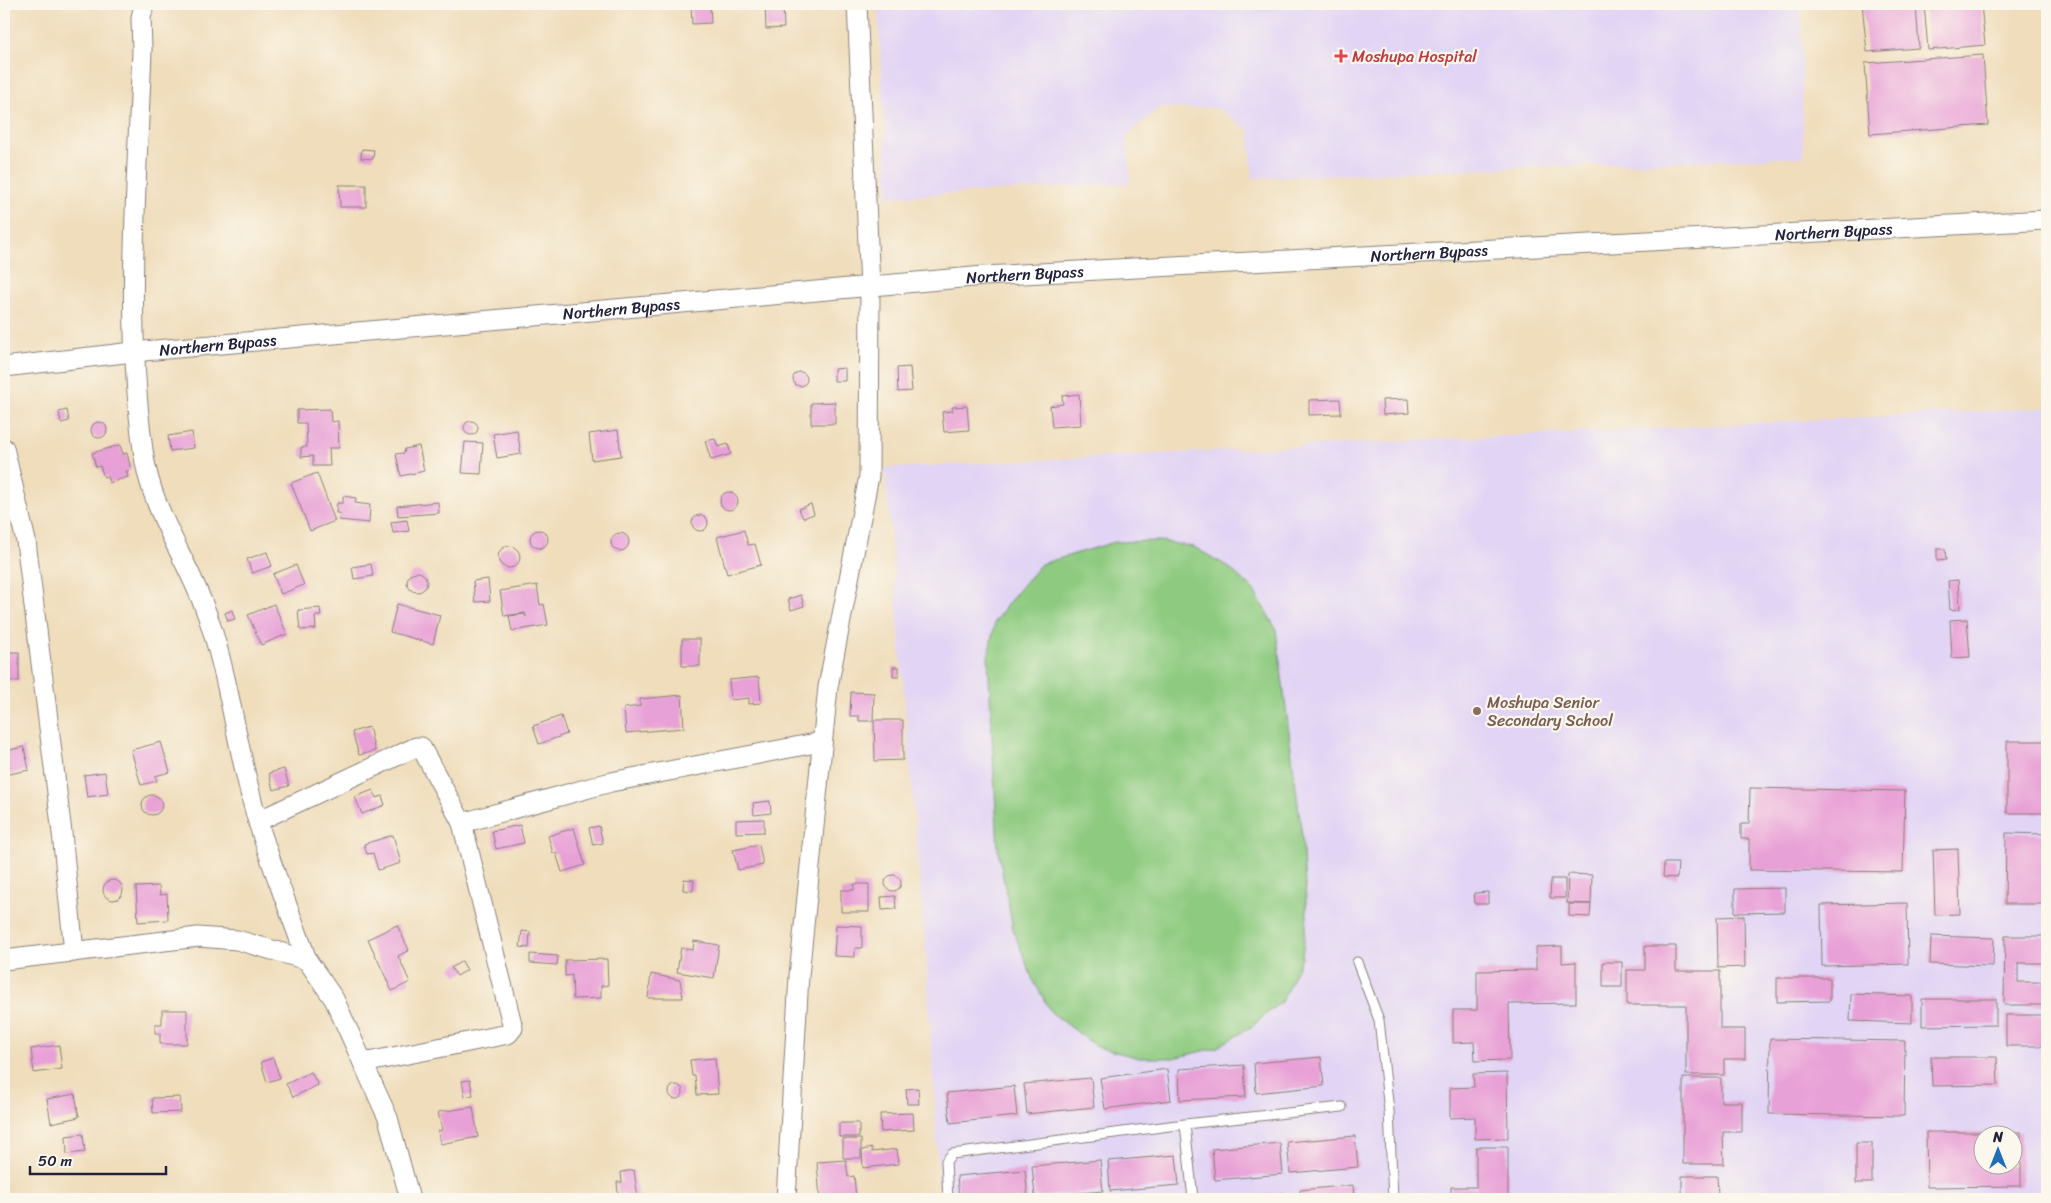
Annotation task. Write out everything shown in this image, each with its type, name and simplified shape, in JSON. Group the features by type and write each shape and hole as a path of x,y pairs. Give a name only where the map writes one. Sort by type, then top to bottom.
{"street":[{"path":"144,4 141,18 132,266 135,325 133,352 143,452 151,493 205,606 211,624 258,821 307,960 334,999 388,1118 410,1199"},
{"path":"786,1199 799,976 821,742 836,634 869,476 870,287 857,4"},
{"name":"Northern Bypass","path":"4,367 133,352 984,276 2047,220"},
{"path":"4,448 26,541 61,824 74,952"},
{"path":"462,823 611,782 821,742"},
{"path":"258,821 421,746 462,823 513,1028 511,1032 363,1063"},
{"path":"4,960 198,937 237,940 307,960"}],"lane":[{"path":"1357,962 1379,1020 1389,1111 1393,1199"},
{"path":"948,1199 946,1161 952,1154 1185,1124 1342,1107"},
{"path":"1185,1124 1193,1199"}],"shaded area":[{"name":"Moshupa Hospital","path":"878,4 1801,4 1803,157 1253,178 1249,130 1217,108 1158,108 1127,136 1130,183 888,197"},
{"name":"Moshupa Senior Secondary School","path":"2047,408 2047,1199 940,1199 926,954 885,468"}],"green space":[{"path":"1160,541 1194,547 1227,566 1253,589 1276,629 1302,836 1307,917 1302,957 1282,1001 1251,1027 1216,1048 1174,1058 1139,1058 1097,1047 1051,1012 1032,978 1013,929 998,850 988,657 995,621 1041,564 1115,542"}],"building":[{"path":"691,4 710,4 711,23 692,24"},
{"path":"765,4 783,4 784,28 766,29"},
{"path":"1862,4 1916,4 1919,48 1867,52"},
{"path":"1924,4 1981,4 1985,45 1928,50"},
{"path":"1983,55 1988,125 1870,134 1865,63"},
{"path":"362,149 374,150 373,159 361,158"},
{"path":"339,185 366,185 366,207 340,207"},
{"path":"910,367 912,391 898,392 897,368"},
{"path":"845,368 845,381 834,381 834,369"},
{"path":"800,372 805,374 807,379 805,384 800,386 795,384 793,379 795,374"},
{"path":"1079,394 1081,425 1052,427 1050,406 1063,404 1062,396"},
{"path":"1340,399 1341,414 1309,415 1309,400"},
{"path":"1408,399 1409,413 1383,415 1382,400"},
{"path":"835,402 835,424 811,424 811,403"},
{"path":"967,406 969,430 944,432 942,412 953,411 952,407"},
{"path":"330,409 331,422 338,421 339,448 329,448 330,466 313,466 313,456 301,457 301,447 307,447 306,423 297,423 297,410"},
{"path":"67,410 69,421 61,423 59,412"},
{"path":"468,421 474,421 478,428 474,435 468,435 464,431 464,425"},
{"path":"99,422 105,424 107,430 105,436 99,438 93,436 91,430 93,424"},
{"path":"517,430 521,454 497,458 493,434"},
{"path":"618,430 621,456 592,460 589,434"},
{"path":"192,432 194,448 170,451 168,436"},
{"path":"715,439 718,447 728,444 731,454 711,460 705,441"},
{"path":"465,442 483,443 481,474 462,473"},
{"path":"120,445 123,454 127,453 131,470 126,471 128,477 109,483 107,476 104,477 100,466 96,467 92,453"},
{"path":"419,446 424,471 401,476 396,454 404,453 405,449"},
{"path":"317,473 335,521 310,531 291,483"},
{"path":"725,492 733,492 738,497 736,508 725,510 720,505 720,497"},
{"path":"343,496 356,498 355,503 370,505 369,523 339,520 340,513 336,513 337,503 343,503"},
{"path":"438,502 439,513 398,516 397,506"},
{"path":"811,504 814,514 803,518 799,509"},
{"path":"697,515 703,515 708,520 706,529 697,531 692,526 692,520"},
{"path":"407,520 409,531 393,533 391,522"},
{"path":"535,530 543,530 548,535 546,546 535,548 530,543 530,535"},
{"path":"744,530 748,545 755,544 761,565 727,574 717,537"},
{"path":"620,533 627,535 629,542 627,549 620,551 613,549 611,542 613,535"},
{"path":"509,546 517,549 520,557 517,565 509,568 501,565 498,557 501,549"},
{"path":"1937,549 1945,549 1946,560 1937,561"},
{"path":"267,552 272,566 252,573 247,559"},
{"path":"371,564 373,576 354,579 352,567"},
{"path":"296,565 304,585 281,594 273,574"},
{"path":"417,572 424,575 427,582 424,589 417,592 410,589 407,582 410,575"},
{"path":"488,579 490,601 475,602 473,581"},
{"path":"1958,580 1960,609 1950,610 1948,581"},
{"path":"537,585 540,605 544,604 548,625 512,631 509,616 525,614 526,617 525,613 504,616 500,591"},
{"path":"801,595 804,606 791,610 788,599"},
{"path":"274,604 287,634 261,645 248,615"},
{"path":"397,604 440,615 433,644 390,632"},
{"path":"320,608 321,616 315,616 316,629 300,630 298,610"},
{"path":"232,610 235,619 228,621 225,613"},
{"path":"1967,619 1970,657 1952,658 1950,620"},
{"path":"682,639 700,639 700,666 682,666"},
{"path":"4,652 19,652 19,681 4,681"},
{"path":"893,667 899,667 899,677 893,677"},
{"path":"759,677 761,703 749,704 749,698 731,700 729,680"},
{"path":"851,692 874,693 873,721 859,721 859,716 850,716"},
{"path":"682,695 684,728 626,733 624,708 640,706 640,699"},
{"path":"561,716 567,734 539,744 533,726"},
{"path":"874,720 903,720 903,760 875,761"},
{"path":"369,727 375,751 359,755 352,732"},
{"path":"2007,741 2047,741 2047,813 2007,813"},
{"path":"161,742 170,772 155,776 157,781 141,785 131,750"},
{"path":"24,747 29,770 4,775 4,751"},
{"path":"284,769 289,786 273,790 269,773"},
{"path":"105,772 108,794 87,797 84,775"},
{"path":"1750,788 1905,791 1903,872 1749,870 1749,839 1741,839 1741,824 1749,824"},
{"path":"373,790 376,798 382,796 385,805 362,814 355,797"},
{"path":"152,795 159,798 162,805 159,812 152,815 145,812 142,805 145,798"},
{"path":"770,801 771,813 754,815 753,803"},
{"path":"764,819 764,832 736,833 736,820"},
{"path":"520,825 524,843 496,849 492,831"},
{"path":"599,826 603,843 593,845 589,828"},
{"path":"574,828 585,865 562,872 556,853 553,853 548,836"},
{"path":"2006,833 2047,834 2047,904 2005,904"},
{"path":"393,835 401,863 378,870 373,853 367,854 364,844"},
{"path":"759,845 763,865 738,870 733,850"},
{"path":"1958,849 1960,914 1935,915 1933,850"},
{"path":"1664,863 1678,863 1677,878 1663,877"},
{"path":"1568,874 1592,875 1591,904 1567,903"},
{"path":"893,875 899,877 901,883 899,889 893,891 887,889 885,883 887,877"},
{"path":"684,879 694,880 693,891 683,890"},
{"path":"1551,879 1565,879 1565,898 1550,898"},
{"path":"113,880 120,883 123,890 120,897 113,900 106,897 103,890 106,883"},
{"path":"854,884 869,884 869,912 841,912 841,890 854,890"},
{"path":"159,886 160,895 167,894 168,920 138,922 136,887"},
{"path":"1785,888 1785,912 1735,913 1735,889"},
{"path":"1488,892 1488,904 1475,904 1474,893"},
{"path":"895,896 896,909 882,910 881,897"},
{"path":"1907,903 1908,964 1822,966 1821,905"},
{"path":"1569,904 1591,904 1590,917 1569,916"},
{"path":"1744,916 1745,967 1718,968 1717,917"},
{"path":"397,925 409,950 398,956 410,982 392,991 368,939"},
{"path":"836,925 862,926 862,948 855,948 855,957 834,956"},
{"path":"522,931 530,932 529,948 520,947"},
{"path":"1931,936 1994,938 1993,966 1930,964"},
{"path":"2005,936 2047,936 2047,1046 2006,1046 2006,1015 2045,1015 2045,1005 2004,1005","holes":["2018,963 2045,963 2045,982 2018,982"]},
{"path":"694,941 719,945 714,978 677,972 681,948 693,950"},
{"path":"1562,946 1562,963 1576,962 1576,1003 1509,1004 1510,1060 1475,1061 1474,1042 1453,1043 1453,1010 1477,1010 1477,971 1536,970 1536,947"},
{"path":"1645,946 1676,946 1676,971 1720,971 1720,1029 1745,1029 1745,1059 1724,1059 1724,1075 1686,1075 1686,1005 1627,1005 1627,970 1645,970"},
{"path":"530,954 558,956 557,965 530,963"},
{"path":"607,959 608,985 601,986 601,998 573,999 572,975 565,976 565,960"},
{"path":"462,961 467,970 457,976 451,968"},
{"path":"1603,962 1622,962 1622,987 1603,987"},
{"path":"651,974 680,980 683,998 648,998"},
{"path":"1777,978 1830,978 1830,1001 1777,1002"},
{"path":"1851,994 1912,996 1912,1023 1850,1021"},
{"path":"1922,999 1996,999 1996,1025 1922,1026"},
{"path":"162,1010 187,1010 187,1044 160,1044 160,1033 155,1033 155,1024 162,1024"},
{"path":"1770,1039 1905,1041 1904,1116 1769,1114"},
{"path":"59,1045 62,1069 34,1073 31,1049"},
{"path":"1321,1057 1324,1086 1256,1093 1254,1063"},
{"path":"1931,1057 1997,1057 1998,1085 1932,1086"},
{"path":"273,1058 280,1078 267,1082 261,1062"},
{"path":"715,1058 718,1094 697,1095 695,1076 692,1076 690,1060"},
{"path":"1244,1065 1246,1097 1180,1100 1179,1069"},
{"path":"1167,1069 1171,1100 1105,1109 1100,1078"},
{"path":"311,1072 318,1085 293,1097 286,1084"},
{"path":"1507,1073 1508,1138 1475,1139 1475,1117 1450,1118 1450,1088 1474,1087 1473,1074"},
{"path":"1091,1078 1094,1107 1027,1114 1024,1084"},
{"path":"1683,1078 1721,1078 1721,1102 1742,1102 1742,1132 1723,1132 1724,1164 1683,1164"},
{"path":"470,1080 473,1095 465,1097 462,1081"},
{"path":"676,1085 681,1087 683,1092 681,1097 676,1099 671,1097 669,1092 671,1087"},
{"path":"1014,1086 1017,1116 950,1123 947,1093"},
{"path":"918,1088 919,1104 907,1104 906,1089"},
{"path":"75,1094 79,1117 51,1123 47,1099"},
{"path":"180,1097 181,1112 153,1113 152,1098"},
{"path":"473,1107 478,1137 440,1144 438,1131 442,1130 438,1112"},
{"path":"913,1113 914,1130 881,1132 880,1114"},
{"path":"839,1123 859,1123 859,1137 839,1137"},
{"path":"1926,1132 1974,1132 1974,1176 2021,1176 2021,1186 1927,1187"},
{"path":"83,1134 85,1152 67,1154 66,1136"},
{"path":"1355,1136 1358,1167 1290,1173 1287,1142"},
{"path":"843,1139 861,1139 861,1158 843,1158"},
{"path":"1280,1143 1283,1174 1215,1180 1212,1149"},
{"path":"1856,1143 1872,1143 1872,1183 1856,1183"},
{"path":"1476,1147 1508,1147 1508,1199 1451,1199 1451,1187 1476,1187"},
{"path":"872,1148 872,1152 897,1149 899,1164 863,1168 862,1150"},
{"path":"1176,1155 1179,1185 1110,1191 1108,1161"},
{"path":"846,1160 848,1177 854,1176 856,1198 820,1199 817,1162"},
{"path":"1100,1160 1103,1191 1035,1197 1032,1166"},
{"path":"634,1170 638,1199 625,1199 624,1193 618,1194 617,1182 622,1182 621,1172"},
{"path":"1025,1170 1028,1199 959,1199 957,1176"},
{"path":"1682,1176 1717,1176 1718,1196 1744,1195 1744,1199 1682,1199"},
{"path":"1353,1185 1354,1199 1301,1199 1300,1190"},
{"path":"319,1193 320,1199 306,1199 305,1195"},
{"path":"1284,1193 1284,1199 1229,1199 1229,1198"},
{"path":"888,1195 888,1199 863,1199 862,1196"}],"place":[{"name":"Moshupa Hospital","path":"1341,56"},
{"name":"Moshupa Senior Secondary School","path":"1477,711"}]}
